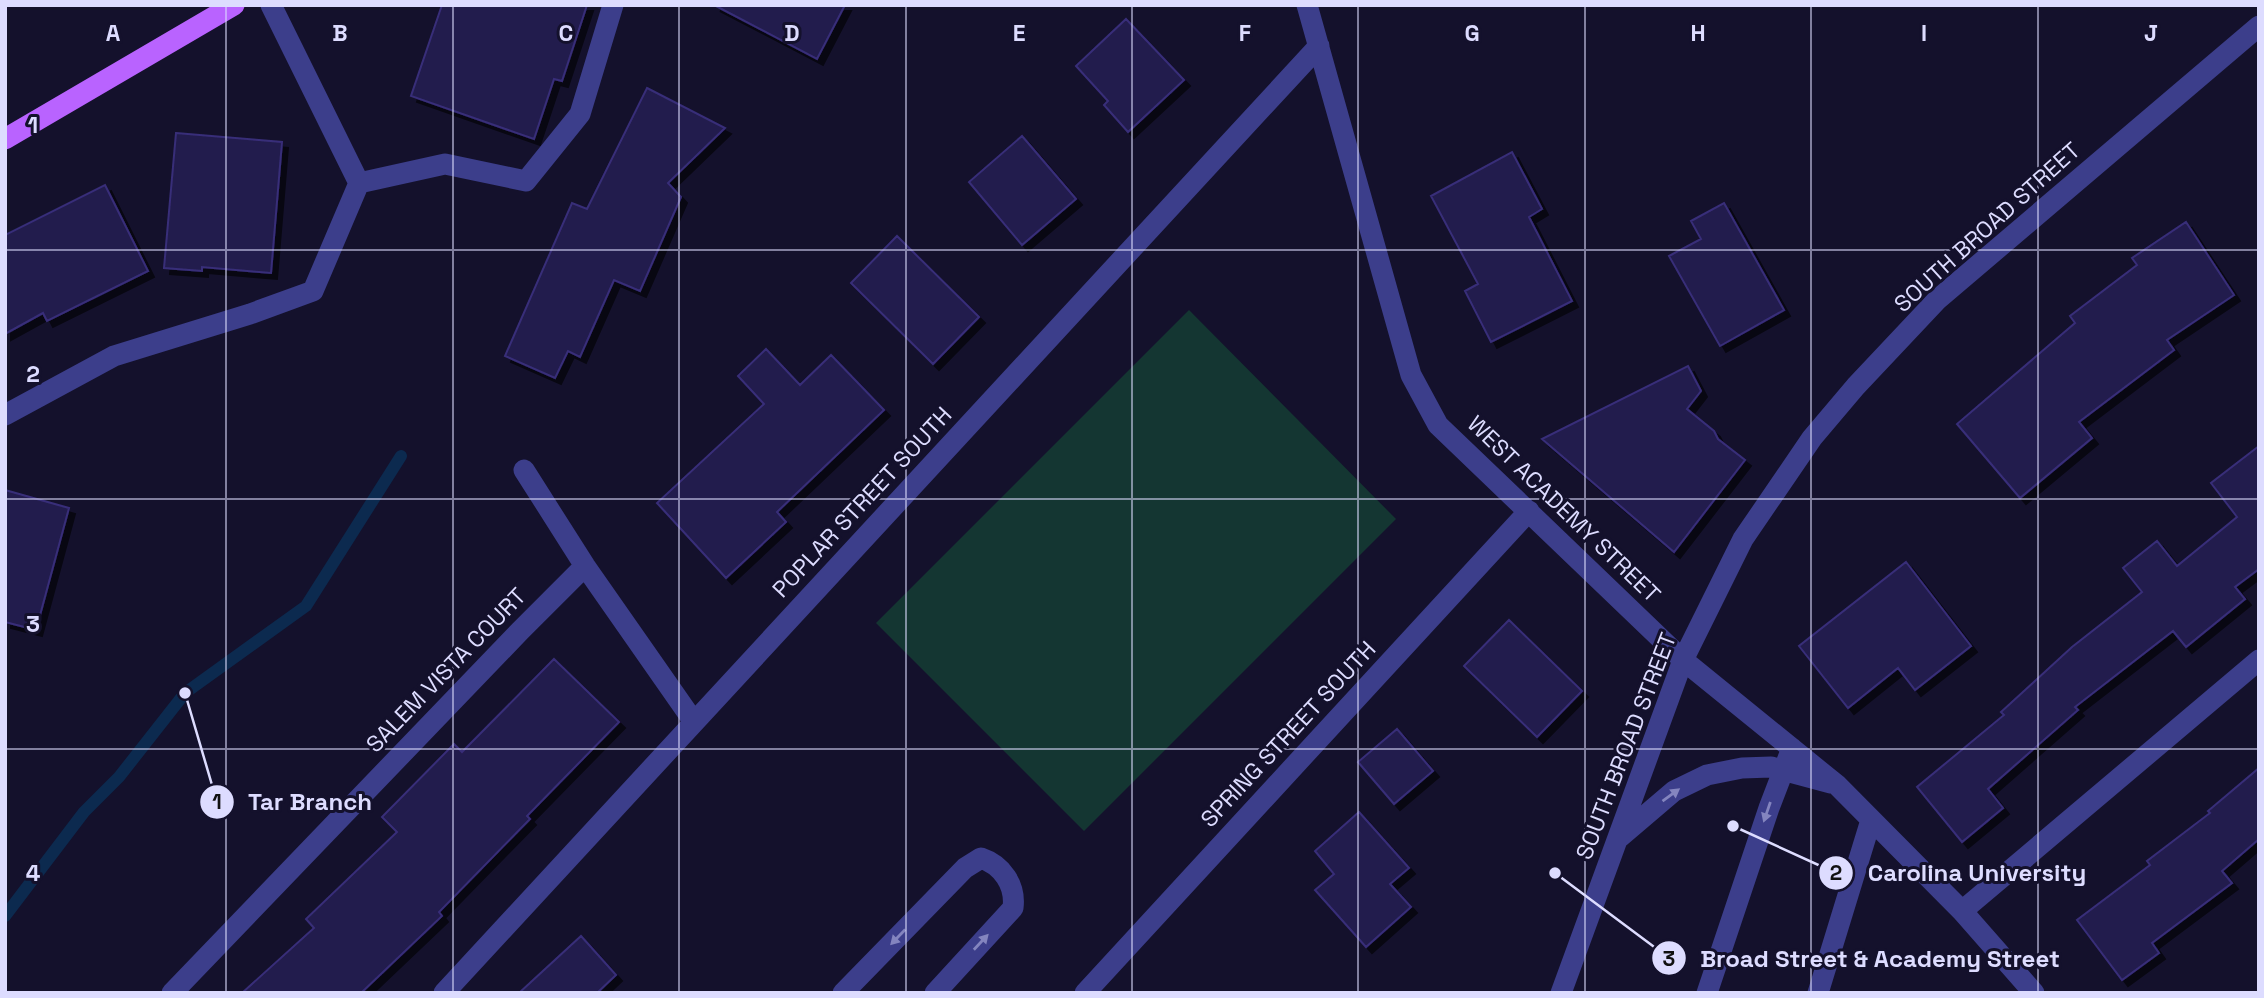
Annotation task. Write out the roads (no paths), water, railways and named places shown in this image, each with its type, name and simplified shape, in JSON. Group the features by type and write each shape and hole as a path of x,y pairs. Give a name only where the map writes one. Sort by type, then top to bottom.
{"main road":[{"path":"5,139 234,5"}],"street":[{"path":"5,415 114,356 250,314 313,291 359,183 271,5"},
{"path":"359,183 445,164 526,181 580,114 613,5"},
{"name":"WEST ACADEMY STREET","path":"1307,5 1411,376 1438,425 1683,660 1837,785 1962,911 2034,993"},
{"name":"SOUTH BROAD STREET","path":"1561,993 1683,660 1743,539 1812,438 1856,386 1937,300 2259,26"},
{"name":"POPLAR STREET SOUTH","path":"444,993 1318,46"},
{"path":"524,470 584,566 694,722"},
{"name":"SPRING STREET SOUTH","path":"1085,993 1530,511"},
{"name":"SALEM VISTA COURT","path":"172,993 584,566"},
{"path":"1962,911 2259,660"},
{"path":"1707,993 1782,770 1792,748"},
{"path":"1619,839 1674,791 1707,775 1742,768 1771,767 1837,785"},
{"path":"1818,993 1871,820"},
{"path":"843,993 965,868 981,858 993,862 1006,876 1014,898 1013,908 935,993"}],"waterway":[{"path":"5,916 84,812 119,777 185,693 306,606 401,456"}],"place":[{"name":"Tar Branch","path":"185,693"},
{"name":"Carolina University","path":"1733,826"},
{"name":"Broad Street & Academy Street","path":"1555,873"}]}
